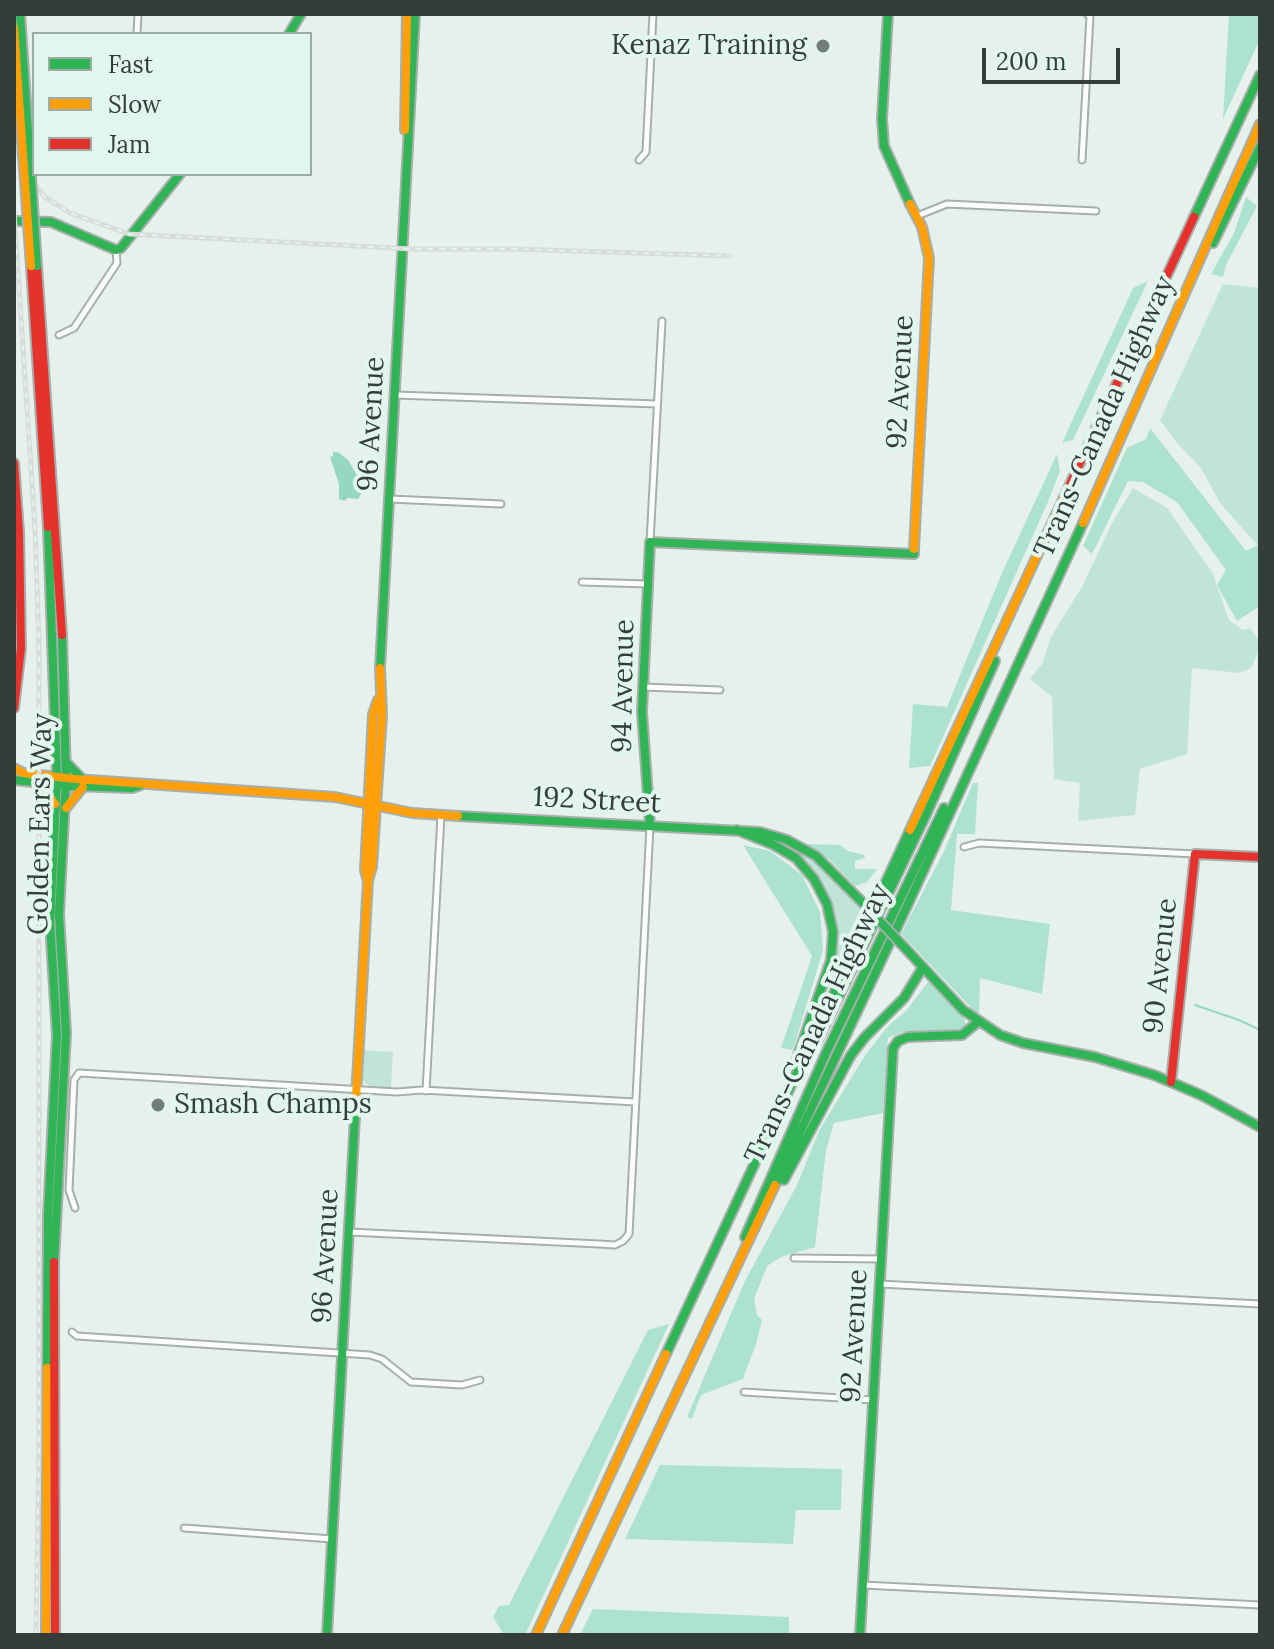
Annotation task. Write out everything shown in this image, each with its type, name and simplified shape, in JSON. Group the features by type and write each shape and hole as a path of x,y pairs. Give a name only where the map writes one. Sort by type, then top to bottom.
{"main road":[{"name":"Golden Ears Way","path":"20,14 16,27 60,591 66,762 55,805 50,936 57,1035 48,1237 46,1635"},
{"path":"290,32 301,14"},
{"name":"96 Avenue","path":"407,14 407,152"},
{"name":"96 Avenue","path":"327,1635 368,880 372,867 372,806 382,715 379,698 415,14"},
{"name":"92 Avenue","path":"650,542 914,554 929,269 926,240 890,164 883,134 888,14"},
{"name":"Trans-Canada Highway","path":"536,1635 1260,75"},
{"name":"Trans-Canada Highway","path":"562,1635 908,904 1260,124"},
{"path":"1183,299 1260,147"},
{"path":"14,221 51,222 116,250 126,245 178,176"},
{"name":"Golden Ears Way","path":"34,266 61,782 65,809 59,924 66,1033 54,1260 55,1635"},
{"path":"14,463 21,648 14,708"},
{"name":"94 Avenue","path":"650,542 642,733 650,825"},
{"name":"Trans-Canada Highway","path":"700,1345 826,1053 937,822 987,727"},
{"path":"65,809 83,783 66,762"},
{"name":"192 Street","path":"14,768 61,782"},
{"name":"192 Street","path":"14,780 41,784 132,781 141,785 335,797 412,813 737,830 774,836 803,847 816,856 978,1022 1009,1038 1124,1065 1171,1082 1260,1127"},
{"path":"41,784 55,805"},
{"path":"737,830 796,858 814,879 827,904 833,932 831,960 776,1117"},
{"path":"1195,854 1260,857"},
{"name":"90 Avenue","path":"1171,1082 1195,854"},
{"path":"763,1213 780,1188 851,1055 904,998 923,967"},
{"name":"92 Avenue","path":"860,1635 893,1053 898,1041 908,1037 962,1035 978,1022"}],"street":[{"path":"639,160 646,152 653,14"},
{"path":"1082,160 1090,16 1087,14"},
{"path":"917,216 947,204 1096,211"},
{"path":"59,335 74,328 117,263 116,250"},
{"name":"94 Avenue","path":"650,542 662,321"},
{"path":"395,395 657,404"},
{"path":"390,499 501,504"},
{"path":"582,582 648,584"},
{"path":"643,687 720,690"},
{"path":"426,1091 441,815"},
{"name":"94 Avenue","path":"349,1232 615,1245 629,1234 650,825"},
{"path":"964,847 979,843 1195,854"},
{"path":"75,1208 69,1190 74,1080 77,1074 635,1102"},
{"path":"794,1258 881,1259"},
{"path":"880,1284 1260,1304"},
{"path":"72,1332 77,1336 343,1353 381,1358 409,1381 462,1385 480,1380"},
{"path":"744,1392 873,1400"},
{"path":"184,1528 333,1539"},
{"path":"863,1585 1260,1605"}],"shaded area":[{"path":"1229,14 1260,14 1260,39 1223,119"},
{"path":"1246,197 1257,206 1226,265 1223,277 1211,274 1234,233"},
{"path":"1148,281 1073,440 1062,443 1133,288"},
{"path":"1223,284 1260,288 1260,548 1220,503 1201,468 1160,420"},
{"path":"1150,428 1246,551 1258,545 1260,548 1260,606 1237,621 1217,585 1226,570 1177,502 1143,482 1128,481 1092,554 1083,546 1127,448 1146,439"},
{"path":"333,452 348,460 360,480 363,491 358,499 339,499 339,484 330,457"},
{"path":"1057,454 1060,471 1047,504 930,766 909,768 913,704 947,707 1002,573"},
{"path":"1133,488 1167,508 1212,572 1229,620 1243,630 1250,628 1260,642 1260,648 1251,668 1240,673 1192,668 1187,754 1140,769 1135,815 1078,821 1080,783 1054,779 1052,697 1030,679 1042,664 1051,637 1083,585 1112,523"},
{"path":"973,783 978,783 975,834 957,834 951,910 1050,924 1042,994 980,978 979,1016 901,934 944,851"},
{"path":"780,842 819,861 864,909 819,1008 833,961 828,898 779,846"},
{"path":"804,844 840,845 848,851 864,855 865,858 855,861 855,869 877,869 867,882 855,886 829,859"},
{"path":"743,845 770,851 802,875 820,912 823,950 793,1050 781,1048 812,956"},
{"path":"928,982 963,1013 966,1025 962,1029 902,1032 888,1038 883,1113 834,1123 826,1150 815,1247 781,1257 767,1266 754,1299 757,1315 762,1320 743,1379 701,1395 692,1419 687,1417 745,1281 797,1185 820,1129 866,1054"},
{"path":"364,1050 393,1052 391,1088 371,1087 365,1083 362,1077"},
{"path":"669,1324 525,1635 504,1635 493,1617 499,1606 509,1605 648,1330"},
{"path":"660,1465 842,1469 841,1510 796,1510 793,1544 625,1539"},
{"path":"593,1609 789,1617 789,1635 580,1635"}],"waterway":[{"path":"1195,1005 1260,1030"}],"railway":[{"path":"14,141 23,169 45,197 70,213 129,234 412,249 730,256"},
{"path":"14,213 35,529 39,644 39,1450 36,1635"}],"traffic: fast":[{"path":"20,14 21,28"},
{"path":"290,32 301,14"},
{"path":"380,668 415,14"},
{"path":"888,14 882,119 884,146 910,204"},
{"path":"21,28 37,266"},
{"path":"1194,217 1260,75"},
{"path":"1213,243 1260,147"},
{"path":"14,221 51,222 116,250 121,248 178,176"},
{"path":"775,1185 1083,523"},
{"path":"48,527 57,777"},
{"path":"650,825 642,712 650,542 914,554 914,549"},
{"path":"62,635 66,778"},
{"path":"817,1042 925,817 995,661"},
{"path":"66,762 83,780"},
{"path":"47,1368 48,1216 57,1035 50,923 57,777"},
{"path":"54,1262 66,1033 59,914 66,778"},
{"path":"14,780 72,786 132,788 141,785"},
{"path":"745,1237 826,1053 944,808"},
{"path":"458,816 760,832 787,840 816,856 859,899"},
{"path":"737,830 796,858 814,879 827,904 833,932 831,960 795,1064"},
{"path":"666,1354 910,830"},
{"path":"859,899 905,948"},
{"path":"905,948 963,1010 1000,1035 1023,1043 1095,1057 1154,1075 1201,1095 1260,1127"},
{"path":"784,1180 851,1055 904,998 923,967"},
{"path":"860,1635 893,1048 898,1041 908,1037 962,1035 978,1022"},
{"path":"327,1635 356,1098"}],"traffic: slow":[{"path":"405,130 407,14"},
{"path":"14,28 31,266"},
{"path":"1083,523 1260,124"},
{"path":"910,204 922,227 929,258 914,549"},
{"path":"910,830 1066,493"},
{"path":"356,1098 368,880 372,867 382,715 380,668"},
{"path":"367,878 373,714 378,700"},
{"path":"14,768 23,773 75,779 335,797 412,813 458,816"},
{"path":"41,784 55,804"},
{"path":"66,808 83,787"},
{"path":"562,1635 775,1185"},
{"path":"536,1635 666,1354"},
{"path":"46,1635 47,1368"}],"traffic: jam":[{"path":"1066,493 1194,217"},
{"path":"31,266 48,527"},
{"path":"37,266 62,635"},
{"path":"14,463 21,648 14,708"},
{"path":"1171,1082 1195,854 1260,857"},
{"path":"54,1262 55,1635"}],"place":[{"name":"Kenaz Training","path":"823,46"},
{"name":"Smash Champs","path":"158,1105"}]}
